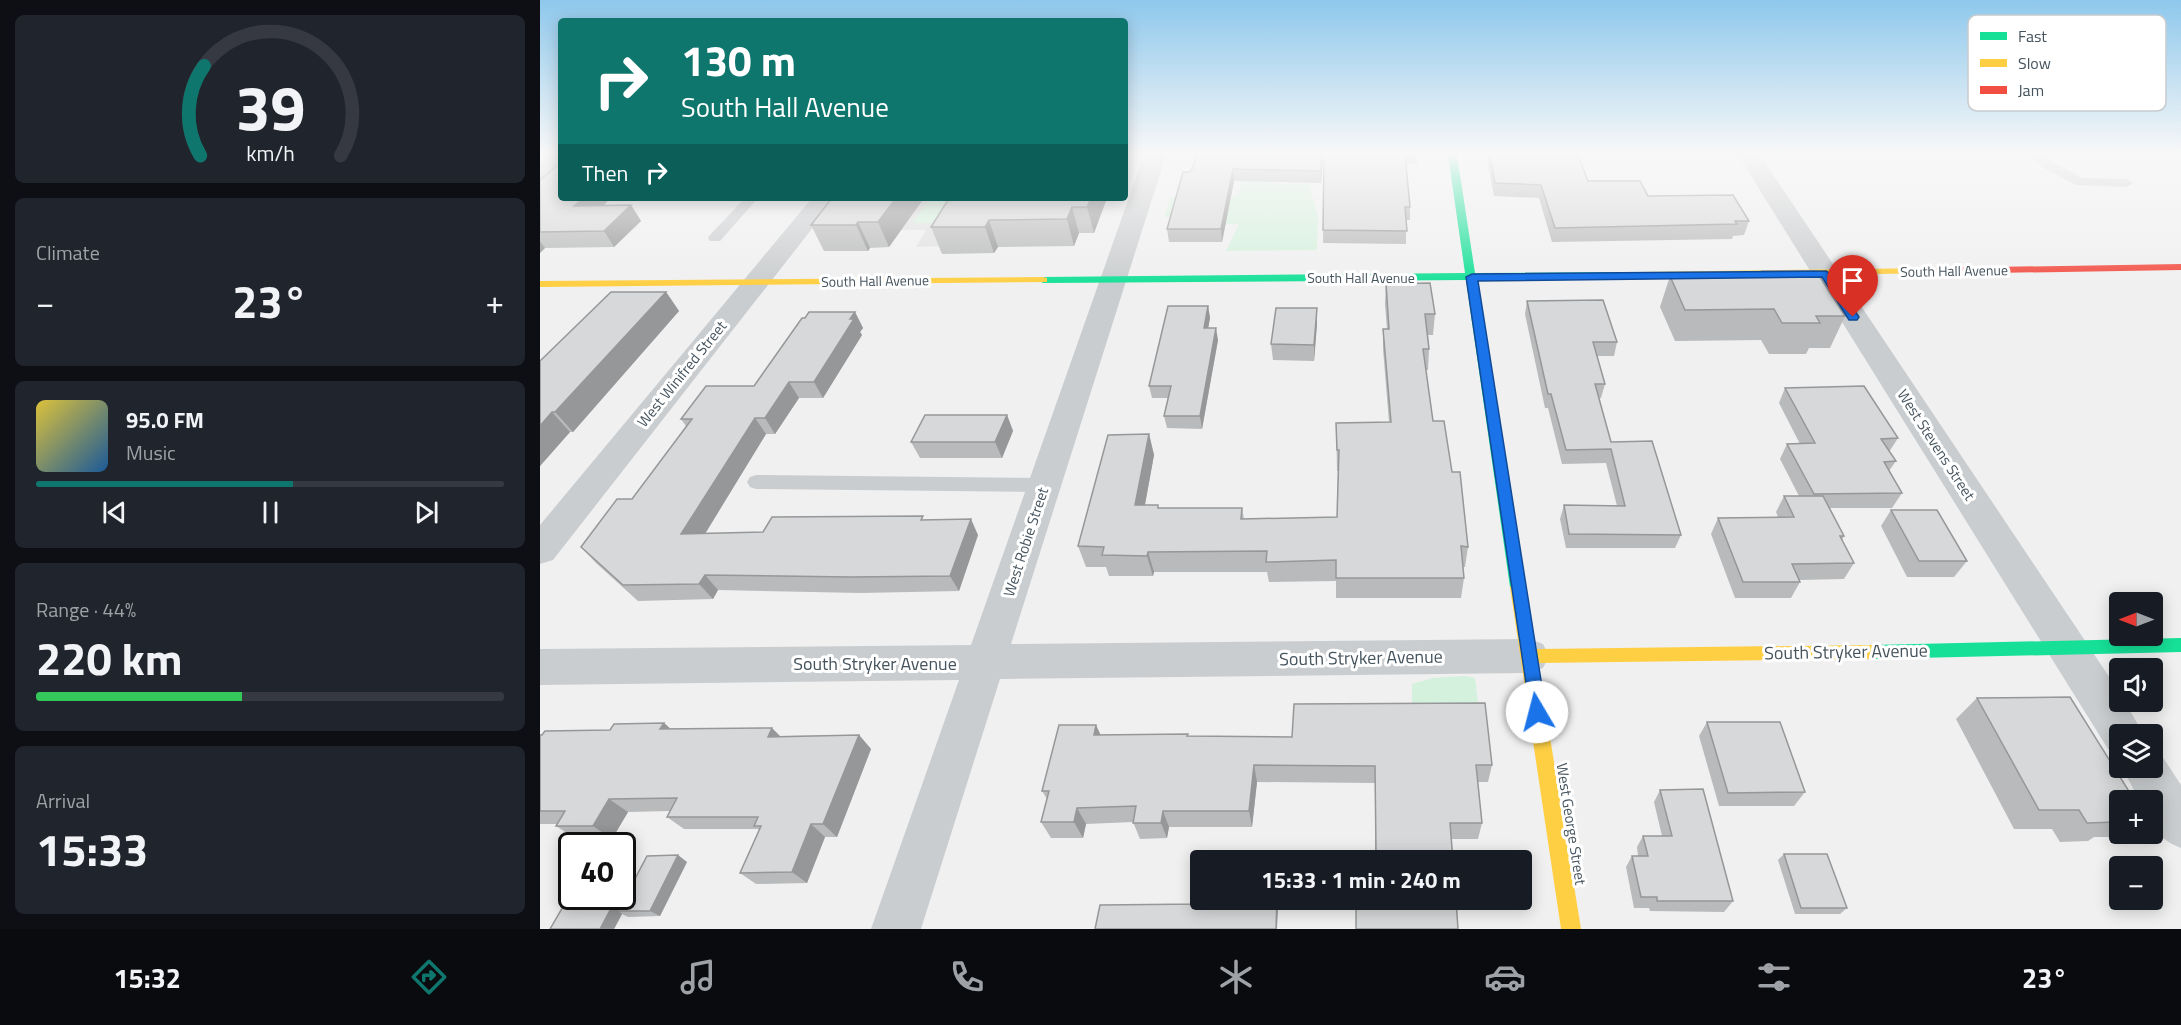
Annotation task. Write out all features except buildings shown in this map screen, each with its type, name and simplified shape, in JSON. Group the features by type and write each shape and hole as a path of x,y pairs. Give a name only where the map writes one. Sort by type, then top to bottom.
{"street":[{"name":"West Robie Street","path":"896,929 1140,198"},
{"name":"West George Street","path":"1459,198 1571,929"},
{"name":"West Stevens Street","path":"1777,198 2116,724"},
{"name":"West Winifred Street","path":"540,550 822,201"},
{"name":"South Hall Avenue","path":"540,284 2176,271"},
{"name":"South Stryker Avenue","path":"540,667 1529,656 2181,645"},
{"path":"2150,778 2181,825"}],"lane":[{"path":"715,238 749,201"},
{"path":"756,482 1044,485"}],"shaded area":[{"path":"922,201 989,201 946,246 916,247 926,230 883,230"}],"green space":[{"path":"1171,198 1313,198 1318,217 1317,250 1226,251 1239,224 1224,224 1216,216 1164,217"},
{"path":"927,201 960,201 947,223 913,223"},
{"path":"1464,676 1475,678 1479,710 1412,711 1412,684 1433,678"}],"traffic: fast":[{"path":"1459,198 1518,587"},
{"path":"1043,280 1639,275"},
{"path":"1873,652 2181,645"}],"traffic: slow":[{"path":"1639,275 1931,271"},
{"path":"540,284 1043,280"},
{"path":"1518,587 1571,929"},
{"path":"1529,656 1873,652"}],"traffic: jam":[{"path":"1931,271 2181,267"}],"route":[{"path":"1537,712 1472,277 1796,272 1826,274 1853,317"}]}
